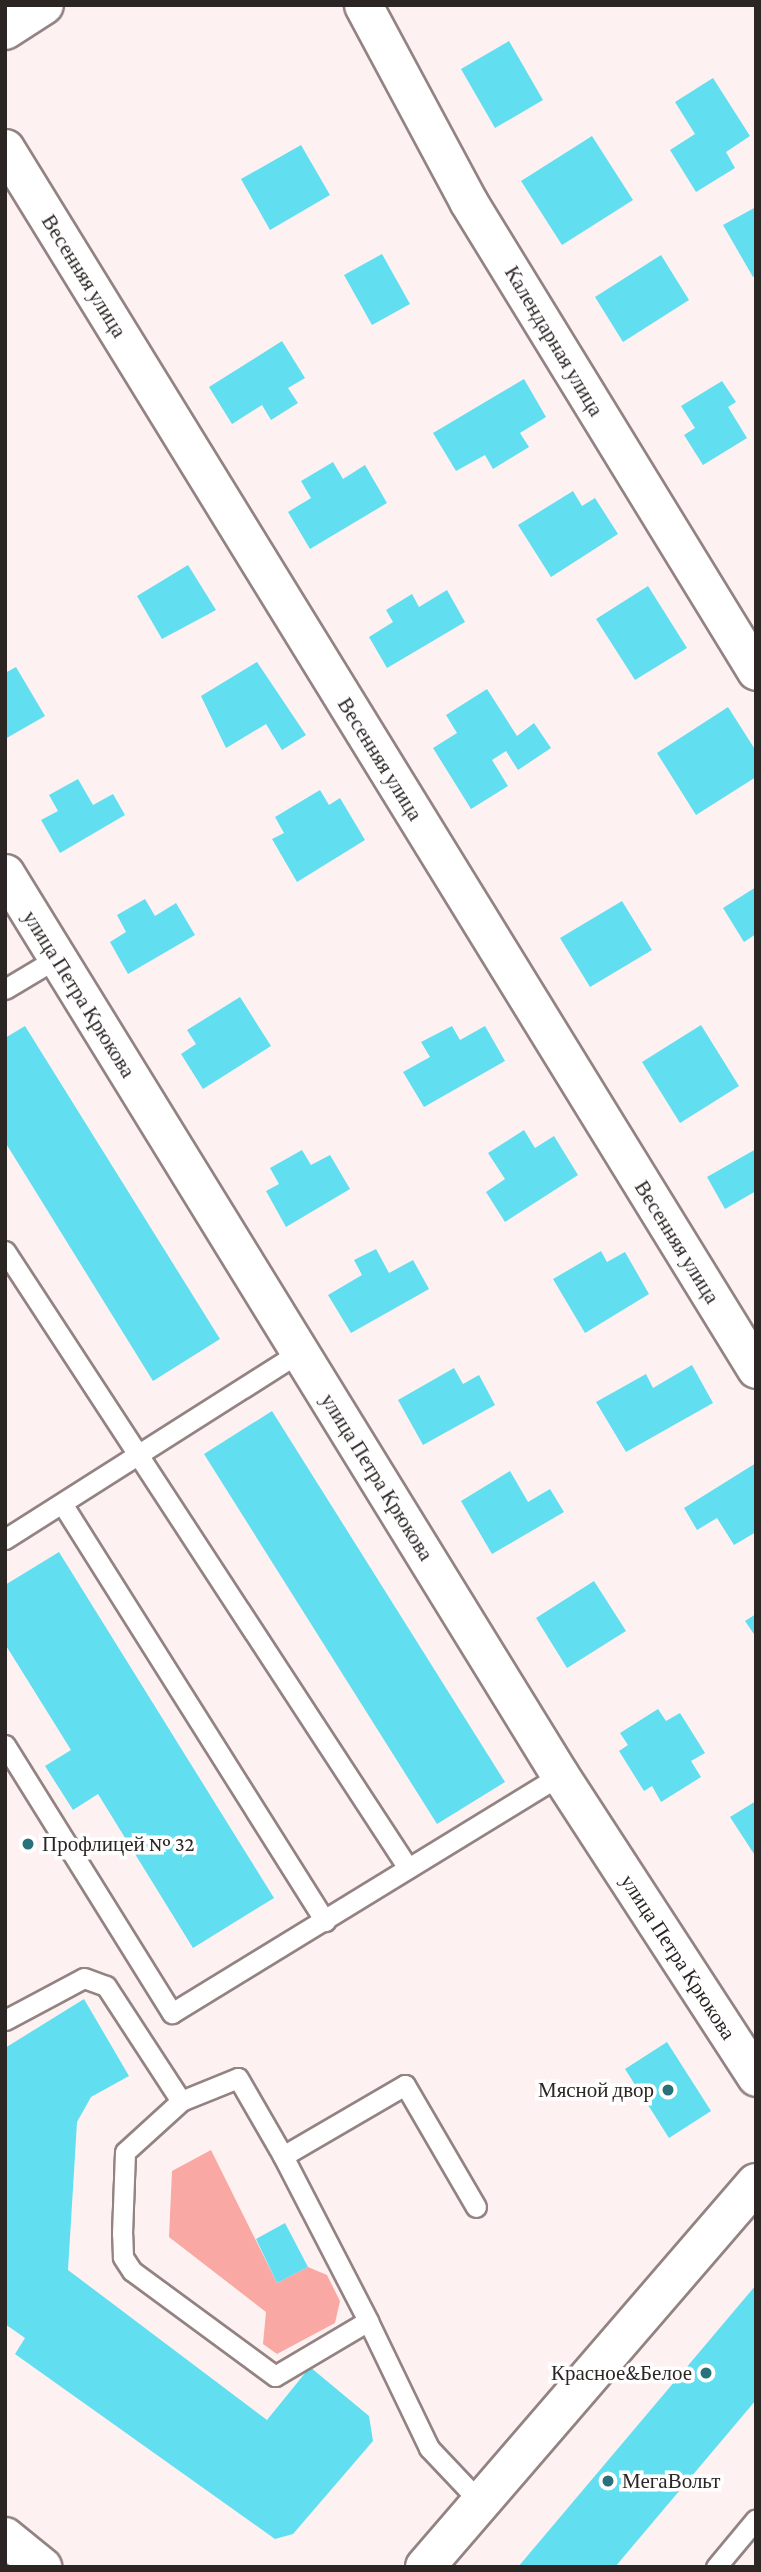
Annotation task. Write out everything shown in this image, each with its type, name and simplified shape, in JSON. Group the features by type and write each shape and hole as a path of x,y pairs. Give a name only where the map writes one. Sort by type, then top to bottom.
{"main road":[{"path":"5,30 44,5"},
{"path":"425,2567 756,2183"},
{"path":"5,2538 43,2567"}],"street":[{"name":"Календарная улица","path":"363,5 468,201 756,671"},
{"name":"Весенняя улица","path":"5,148 756,1370"},
{"name":"улица Петра Крюкова","path":"5,873 560,1775 756,2077"}],"lane":[{"path":"5,989 57,958"},
{"path":"5,1251 136,1458 408,1868"},
{"path":"5,1539 63,1505 299,1352"},
{"path":"63,1505 325,1920"},
{"path":"5,1745 172,2013 560,1775"},
{"path":"5,2020 84,1978 106,1986 181,2101"},
{"path":"368,2320 275,2376 132,2272 122,2246 125,2152 181,2101 238,2078 283,2156 368,2320 429,2448 480,2502"},
{"path":"283,2156 405,2085 476,2207"},
{"path":"716,2567 756,2519"}],"shaded area":[{"path":"211,2150 277,2283 308,2267 327,2275 340,2301 335,2323 277,2354 263,2344 266,2312 169,2237 172,2171"}],"building":[{"path":"509,41 543,100 495,128 461,69"},
{"path":"713,78 750,136 726,152 735,168 696,192 670,150 695,134 675,102"},
{"path":"592,136 633,200 562,245 521,181"},
{"path":"301,145 330,195 270,230 241,179"},
{"path":"756,207 756,275 753,277 723,225"},
{"path":"382,254 410,304 372,325 344,275"},
{"path":"661,255 689,300 623,342 595,297"},
{"path":"282,341 305,378 288,388 298,403 271,420 262,405 232,424 209,387"},
{"path":"524,379 546,417 520,433 529,447 493,469 485,455 456,471 433,433"},
{"path":"722,381 736,402 728,407 747,438 703,465 684,435 695,428 681,406"},
{"path":"333,462 343,479 365,465 387,503 310,549 288,512 311,498 301,481"},
{"path":"573,491 582,506 595,498 618,534 551,577 518,525"},
{"path":"188,565 216,610 162,639 137,596"},
{"path":"648,586 687,648 635,680 596,619"},
{"path":"447,590 465,622 387,668 369,637 393,622 386,610 412,594 419,607"},
{"path":"257,662 306,735 282,750 266,724 226,748 201,696"},
{"path":"16,667 45,716 5,739 5,673"},
{"path":"487,689 517,736 534,723 551,748 518,770 506,751 492,760 508,786 471,809 433,748 457,733 446,715"},
{"path":"728,707 756,751 756,777 696,815 657,753"},
{"path":"78,779 93,805 113,794 125,815 60,853 41,820 58,811 49,795"},
{"path":"320,790 329,805 340,798 365,840 297,882 272,839 284,833 275,817"},
{"path":"756,887 756,934 744,942 723,908"},
{"path":"145,899 155,916 176,903 195,935 128,974 110,942 126,932 117,915"},
{"path":"622,901 652,950 590,987 560,938"},
{"path":"240,997 271,1046 203,1089 181,1054 196,1044 187,1030"},
{"path":"701,1025 739,1086 680,1123 642,1062"},
{"path":"25,1026 220,1339 153,1381 5,1142 5,1038"},
{"path":"452,1026 460,1040 485,1026 505,1061 424,1107 403,1072 430,1057 421,1042"},
{"path":"524,1130 535,1148 554,1136 578,1175 505,1222 486,1192 505,1179 488,1153"},
{"path":"756,1149 756,1191 725,1209 707,1177"},
{"path":"302,1150 311,1165 330,1155 350,1189 286,1227 266,1191 279,1184 270,1168"},
{"path":"376,1249 389,1273 413,1260 429,1289 351,1333 328,1295 362,1275 354,1260"},
{"path":"601,1251 607,1262 625,1252 649,1294 585,1333 553,1279"},
{"path":"692,1365 713,1403 626,1452 596,1402 646,1374 653,1388"},
{"path":"454,1368 463,1384 479,1375 495,1405 423,1445 398,1400"},
{"path":"272,1411 505,1782 437,1824 204,1454"},
{"path":"756,1463 756,1532 734,1545 717,1518 697,1530 684,1508"},
{"path":"510,1471 528,1502 550,1489 564,1512 492,1554 461,1501"},
{"path":"59,1552 274,1898 193,1948 98,1794 73,1810 45,1766 71,1750 5,1644 5,1585"},
{"path":"594,1581 626,1631 567,1668 536,1618"},
{"path":"756,1614 756,1637 745,1621"},
{"path":"658,1709 666,1721 680,1713 705,1753 691,1761 701,1777 661,1802 652,1786 644,1791 619,1751 628,1745 620,1733"},
{"path":"756,1801 756,1857 730,1817"},
{"path":"84,1999 129,2076 91,2097 77,2122 68,2270 267,2420 310,2367 369,2416 373,2441 293,2534 275,2539 15,2354 25,2338 5,2324 5,2048"},
{"name":"Мясной двор","path":"667,2042 711,2111 669,2138 625,2069"},
{"path":"285,2223 308,2267 277,2283 256,2239"},
{"path":"756,2285 756,2400 615,2567 518,2567"}],"place":[{"name":"Профлицей № 32","path":"28,1844"},
{"name":"Мясной двор","path":"668,2090"},
{"name":"Красное&Белое","path":"706,2373"},
{"name":"МегаВольт","path":"608,2481"}]}
